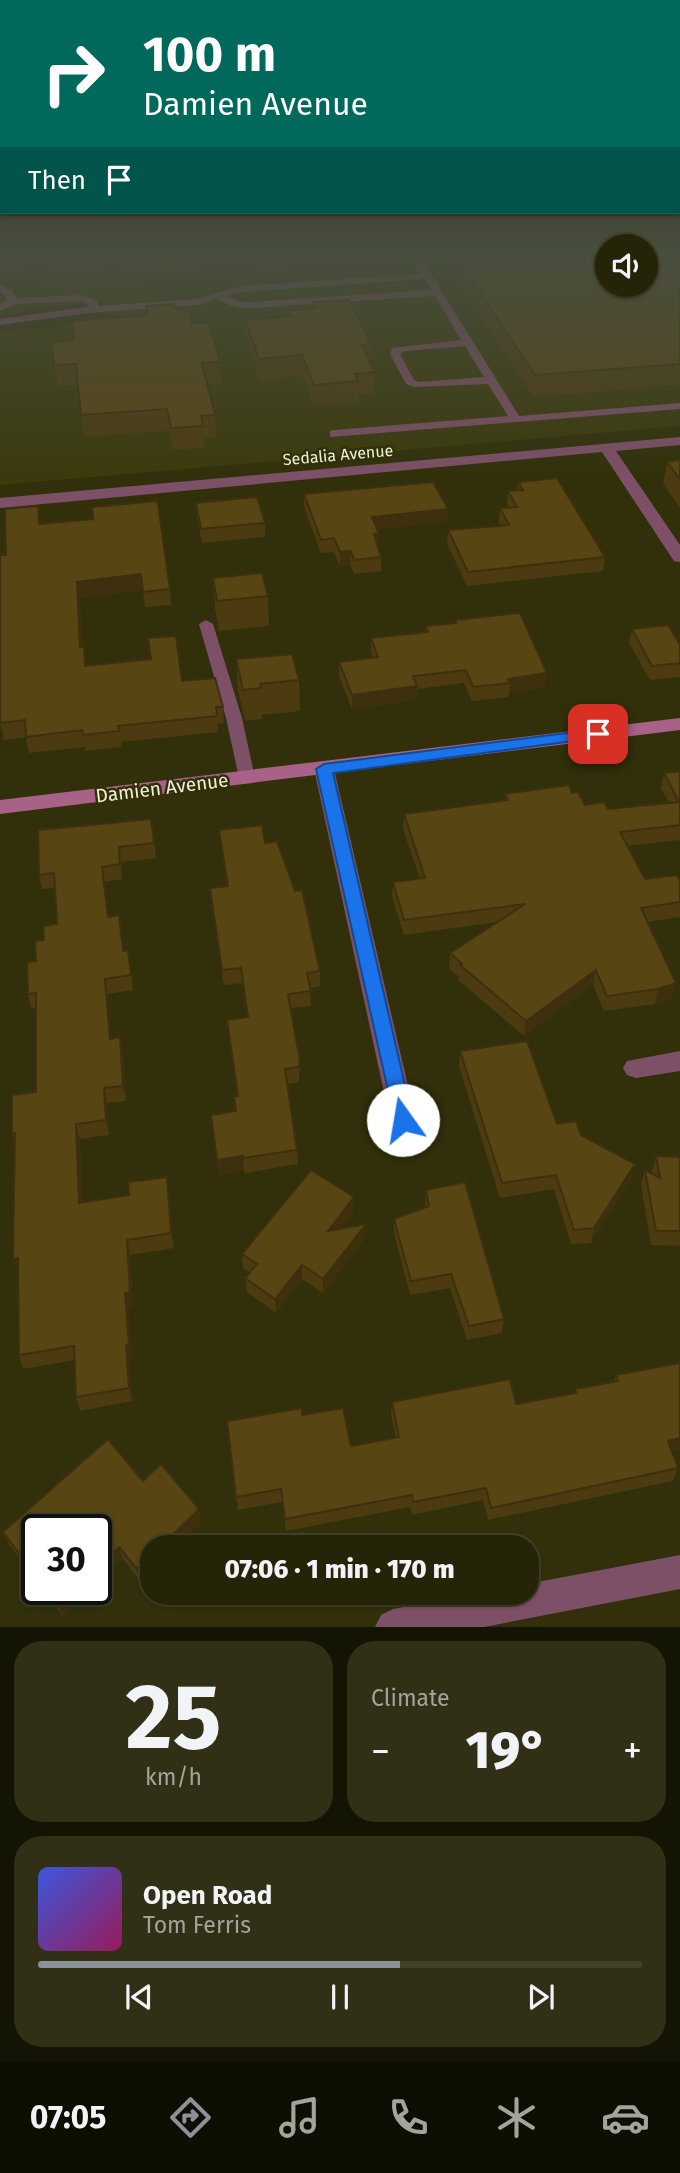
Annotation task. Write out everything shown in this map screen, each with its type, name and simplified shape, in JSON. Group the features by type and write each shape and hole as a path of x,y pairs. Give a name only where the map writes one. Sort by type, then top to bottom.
{"main road":[{"name":"Damien Avenue","path":"0,807 680,724"}],"street":[{"name":"Sedalia Avenue","path":"0,503 680,441"},
{"path":"607,449 680,557"},
{"path":"324,769 403,1120"},
{"path":"636,1068 680,1061"},
{"path":"393,1627 680,1572"}],"lane":[{"path":"458,327 515,419"},
{"path":"468,343 405,348 397,350 395,354 410,382 418,385 491,380"},
{"path":"334,435 680,406"},
{"path":"206,624 234,718 247,778"}],"shaded area":[{"path":"49,327 680,327 680,426 0,485 0,331"}],"building":[{"path":"73,327 210,327 220,362 202,363 215,415 201,416 203,426 171,428 167,409 81,415 76,364 54,365 51,342 74,340"},
{"path":"247,327 362,327 371,344 362,345 375,372 355,374 358,381 314,385 302,355 259,359"},
{"path":"503,327 680,327 680,364 535,375"},
{"path":"680,460 680,479 667,462"},
{"path":"557,478 605,557 468,572 448,530 509,525 500,508 517,507 508,491 523,490 518,482"},
{"path":"433,482 448,509 372,517 379,533 374,534 381,557 354,560 351,551 340,552 334,538 321,540 304,494"},
{"path":"257,497 265,523 201,529 196,503"},
{"path":"156,501 170,589 143,592 141,574 77,582 80,647 84,647 85,666 151,659 148,638 176,636 182,681 215,678 223,707 216,707 217,716 118,726 119,731 83,735 82,730 26,737 25,720 0,723 0,555 6,555 5,509 38,506 39,524 93,519 92,507"},
{"path":"262,573 268,596 217,601 213,578"},
{"path":"520,613 547,673 508,679 510,683 473,687 466,670 413,676 417,686 352,695 339,662 378,657 371,638 428,632 426,626 456,623 455,620"},
{"path":"668,625 680,645 680,663 652,666 632,629"},
{"path":"292,654 299,680 260,684 261,688 243,690 236,659"},
{"path":"680,771 680,825 620,832 645,879 677,875 680,880 680,902 641,908 676,983 658,989 607,996 596,970 526,1021 460,965 462,964 450,953 525,904 404,920 393,882 425,878 404,814 508,800 505,794 569,785 572,793 578,792 585,805 604,802 608,809 679,802 664,773"},
{"path":"151,819 154,843 119,847 120,864 102,867 108,917 119,915 123,951 128,950 131,975 105,979 110,1039 120,1037 123,1086 104,1088 106,1120 76,1124 79,1203 129,1195 128,1182 167,1177 171,1233 127,1240 130,1292 125,1293 129,1388 76,1397 74,1346 19,1355 18,1258 13,1259 15,1133 12,1134 12,1095 36,1092 36,993 28,994 27,962 36,961 35,941 44,940 43,926 57,924 54,873 39,875 38,830"},
{"path":"262,825 265,843 277,841 295,891 302,890 320,971 307,973 311,991 288,994 300,1061 299,1067 285,1069 297,1150 217,1160 211,1115 236,1111 234,1096 238,1096 227,1020 248,1017 241,968 222,970 210,888 228,886 219,830"},
{"path":"527,1041 557,1124 576,1121 581,1135 635,1164 594,1228 574,1230 556,1175 502,1183 460,1051"},
{"path":"656,1156 680,1157 680,1231 656,1231 645,1170 660,1178"},
{"path":"311,1170 354,1197 328,1231 366,1224 323,1279 302,1265 275,1299 245,1278 257,1264 242,1254"},
{"path":"465,1182 504,1319 469,1326 451,1274 411,1281 394,1219 429,1206 426,1190"},
{"path":"680,1363 680,1438 668,1441 678,1468 491,1508 486,1488 413,1502 412,1495 285,1519 281,1489 236,1497 227,1421 302,1408 302,1415 343,1408 351,1446 399,1437 392,1402 510,1379 516,1404 576,1393 575,1389 618,1381 616,1375"},
{"path":"108,1439 143,1481 161,1464 199,1509 172,1535 140,1535 140,1566 137,1569 119,1547 112,1554 112,1514 23,1514"},
{"path":"21,1516 21,1556 3,1532"}],"route":[{"path":"403,1120 324,769 598,734"}]}
